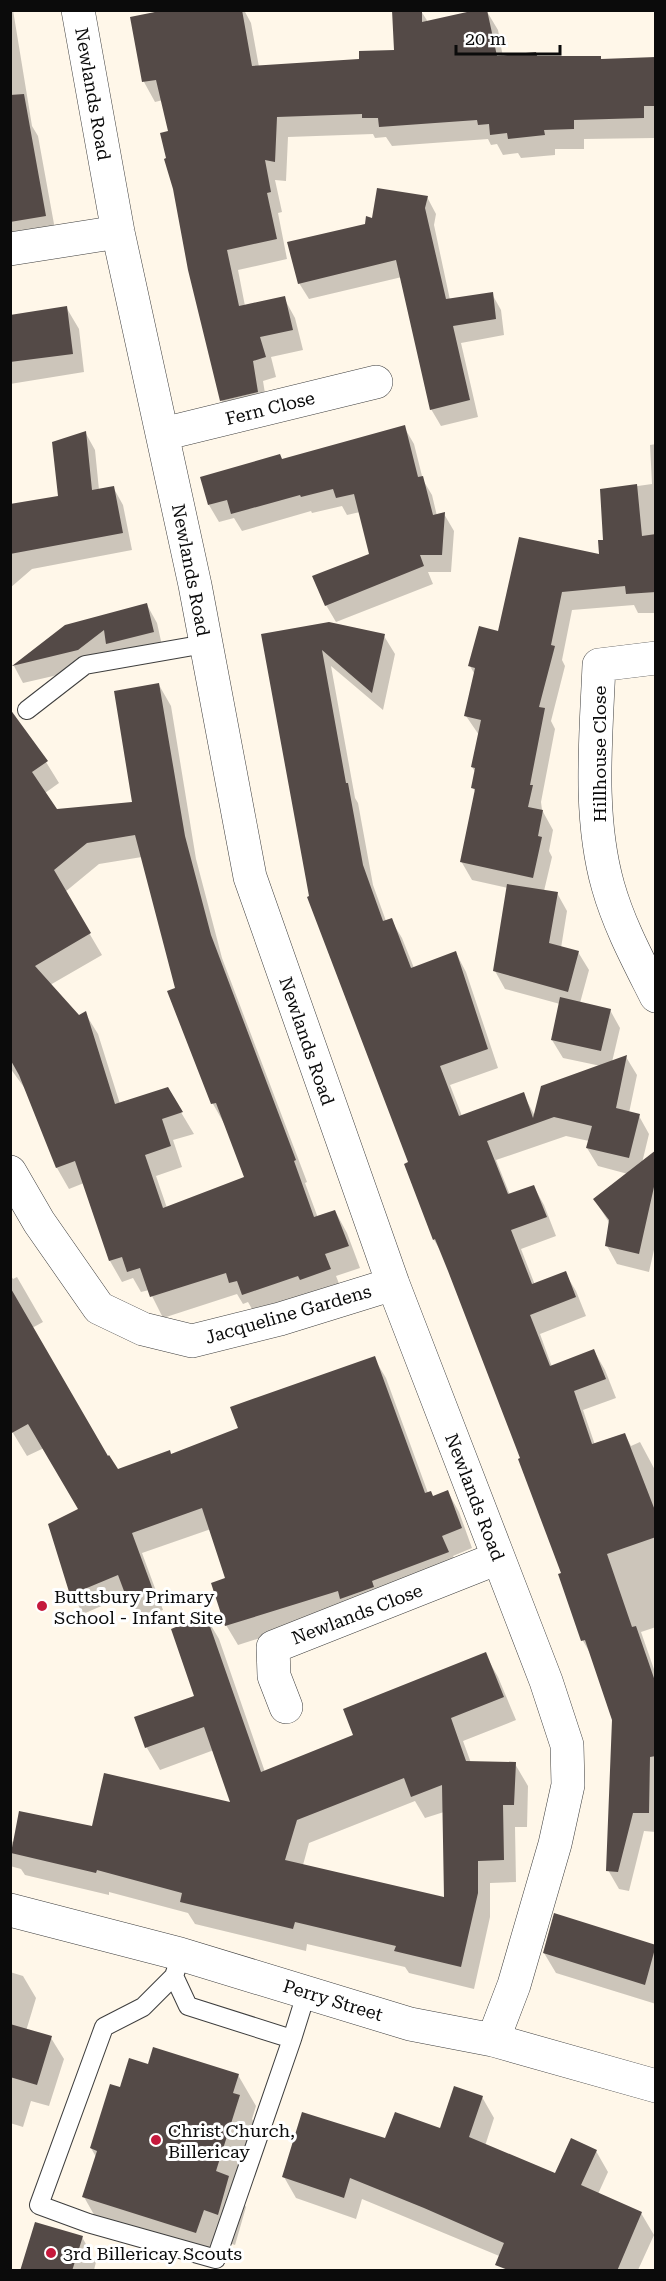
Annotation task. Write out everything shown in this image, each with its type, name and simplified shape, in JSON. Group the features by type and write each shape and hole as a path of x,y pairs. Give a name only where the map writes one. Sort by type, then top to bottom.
{"street":[{"name":"Newlands Road","path":"78,10 118,231 195,585 250,877 393,1284 546,1681 567,1745 568,1785 555,1844 514,1985 494,2040"},
{"path":"10,249 118,231"},
{"name":"Fern Close","path":"163,434 376,382"},
{"name":"Hillhouse Close","path":"656,657 599,665 595,760 599,845 608,885 622,928 656,996"},
{"name":"Jacqueline Gardens","path":"10,1172 39,1222 99,1308 143,1329 192,1341 280,1319 393,1284"},
{"name":"Newlands Close","path":"286,1707 274,1676 273,1647 498,1558"},
{"name":"Perry Street","path":"10,1910 177,1965 307,1991 411,2024 494,2040 656,2086"}],"lane":[{"path":"27,710 85,665 205,644"},
{"path":"177,1965 188,2006 292,2038"},
{"path":"177,1965 143,2007 104,2027 39,2205 88,2223 216,2259 307,1991"}],"building":[{"path":"165,10 242,10 252,66 359,59 359,51 394,50 392,10 422,10 422,22 476,10 487,10 497,56 536,52 537,56 601,56 601,59 656,57 656,106 644,106 644,118 574,120 574,129 544,130 545,135 508,139 507,133 490,135 489,124 478,125 477,120 379,127 378,118 362,118 362,114 277,117 275,162 265,160 271,192 267,193 277,239 227,250 239,306 285,296 293,330 260,337 266,357 253,361 258,392 220,401 188,270 173,189 164,159 166,158 160,133 168,131 156,80 142,82 130,17"},
{"path":"24,94 46,216 10,222 10,95"},
{"path":"377,188 428,196 425,208 446,299 493,292 496,319 453,326 470,400 430,410 396,260 298,284 287,242 365,224 366,216 372,218"},
{"path":"67,306 73,354 10,362 10,315"},
{"path":"405,425 418,477 423,476 433,515 445,512 442,555 420,555 424,566 325,606 312,576 369,554 354,494 336,498 333,489 301,497 300,495 231,514 227,500 208,505 200,477 280,454 282,459"},
{"path":"86,431 92,490 114,486 123,533 10,554 10,504 58,496 52,442"},
{"path":"637,484 642,536 656,534 656,592 626,594 625,586 562,592 551,645 555,646 539,707 545,708 530,785 533,785 528,807 543,810 538,836 542,837 533,878 460,862 475,789 471,788 475,768 471,767 481,720 464,716 475,668 468,666 479,626 498,631 519,537 599,554 598,540 603,540 600,489"},
{"path":"147,603 154,632 106,644 104,630 78,650 12,666 65,625"},
{"path":"329,622 385,634 372,693 322,650 363,865 383,921 392,918 411,968 456,951 488,1049 440,1066 459,1116 524,1092 533,1118 541,1086 627,1055 616,1108 640,1114 629,1158 586,1148 592,1126 554,1117 487,1141 508,1194 534,1185 547,1217 511,1230 532,1284 566,1271 576,1297 530,1315 550,1366 594,1349 606,1379 574,1391 592,1444 625,1433 656,1513 656,1537 607,1554 632,1627 636,1626 656,1684 656,1756 650,1757 649,1813 633,1813 618,1872 606,1871 612,1720 585,1640 581,1641 558,1574 561,1573 518,1459 520,1458 404,1164 408,1162 307,897 309,896 261,634"},
{"path":"159,683 185,836 211,935 296,1160 294,1161 314,1217 335,1210 349,1246 325,1254 331,1269 300,1280 298,1276 242,1295 237,1281 229,1283 226,1273 150,1297 140,1268 127,1272 122,1257 109,1261 75,1161 56,1168 19,1075 10,1059 10,709 48,761 32,772 57,809 132,802 114,691","holes":["135,835 175,988 167,991 211,1104 216,1103 244,1177 163,1208 145,1155 171,1146 162,1119 183,1112 168,1087 115,1104 86,1011 79,1015 35,966 91,933 54,870 87,843"]},
{"path":"507,884 558,892 549,943 579,951 568,992 493,971"},
{"path":"560,997 611,1009 601,1051 551,1040"},
{"path":"656,1150 656,1178 639,1254 605,1246 609,1220 593,1199"},
{"path":"10,1287 108,1456 118,1469 170,1450 171,1454 238,1428 230,1407 375,1356 425,1493 431,1491 433,1496 448,1490 462,1528 442,1536 449,1552 372,1581 374,1587 340,1599 338,1591 225,1626 211,1583 225,1578 202,1508 132,1533 153,1590 127,1599 118,1575 70,1595 48,1524 78,1509 28,1424 10,1434"},
{"path":"206,1615 261,1772 353,1735 343,1709 486,1652 504,1697 451,1718 466,1761 516,1762 514,1805 503,1805 504,1860 478,1861 478,1893 461,1967 394,1951 396,1946 295,1922 293,1929 180,1902 182,1893 97,1870 96,1873 11,1853 19,1811 92,1826 104,1773 230,1802 204,1727 145,1748 134,1717 194,1696 171,1629","holes":["404,1778 411,1797 442,1785 444,1897 285,1860 297,1820"]},
{"path":"554,1913 656,1945 645,1985 543,1953"},
{"path":"10,2024 52,2036 37,2085 10,2077"},
{"name":"Christ Church, Billericay","path":"153,2047 239,2074 233,2093 240,2095 216,2171 229,2176 218,2215 204,2210 196,2233 82,2197 97,2151 90,2148 110,2084 120,2087 129,2058 148,2064"},
{"path":"454,2086 483,2096 469,2137 555,2173 571,2138 597,2150 581,2185 642,2212 617,2271 511,2271 495,2265 504,2243 424,2208 350,2178 344,2198 282,2177 302,2112 385,2138 395,2112 440,2128"},
{"name":"3rd Billericay Scouts","path":"35,2222 83,2236 72,2271 20,2271"}],"place":[{"name":"Buttsbury Primary School - Infant Site","path":"42,1606"},
{"name":"Christ Church, Billericay","path":"156,2140"},
{"name":"3rd Billericay Scouts","path":"51,2253"}]}
